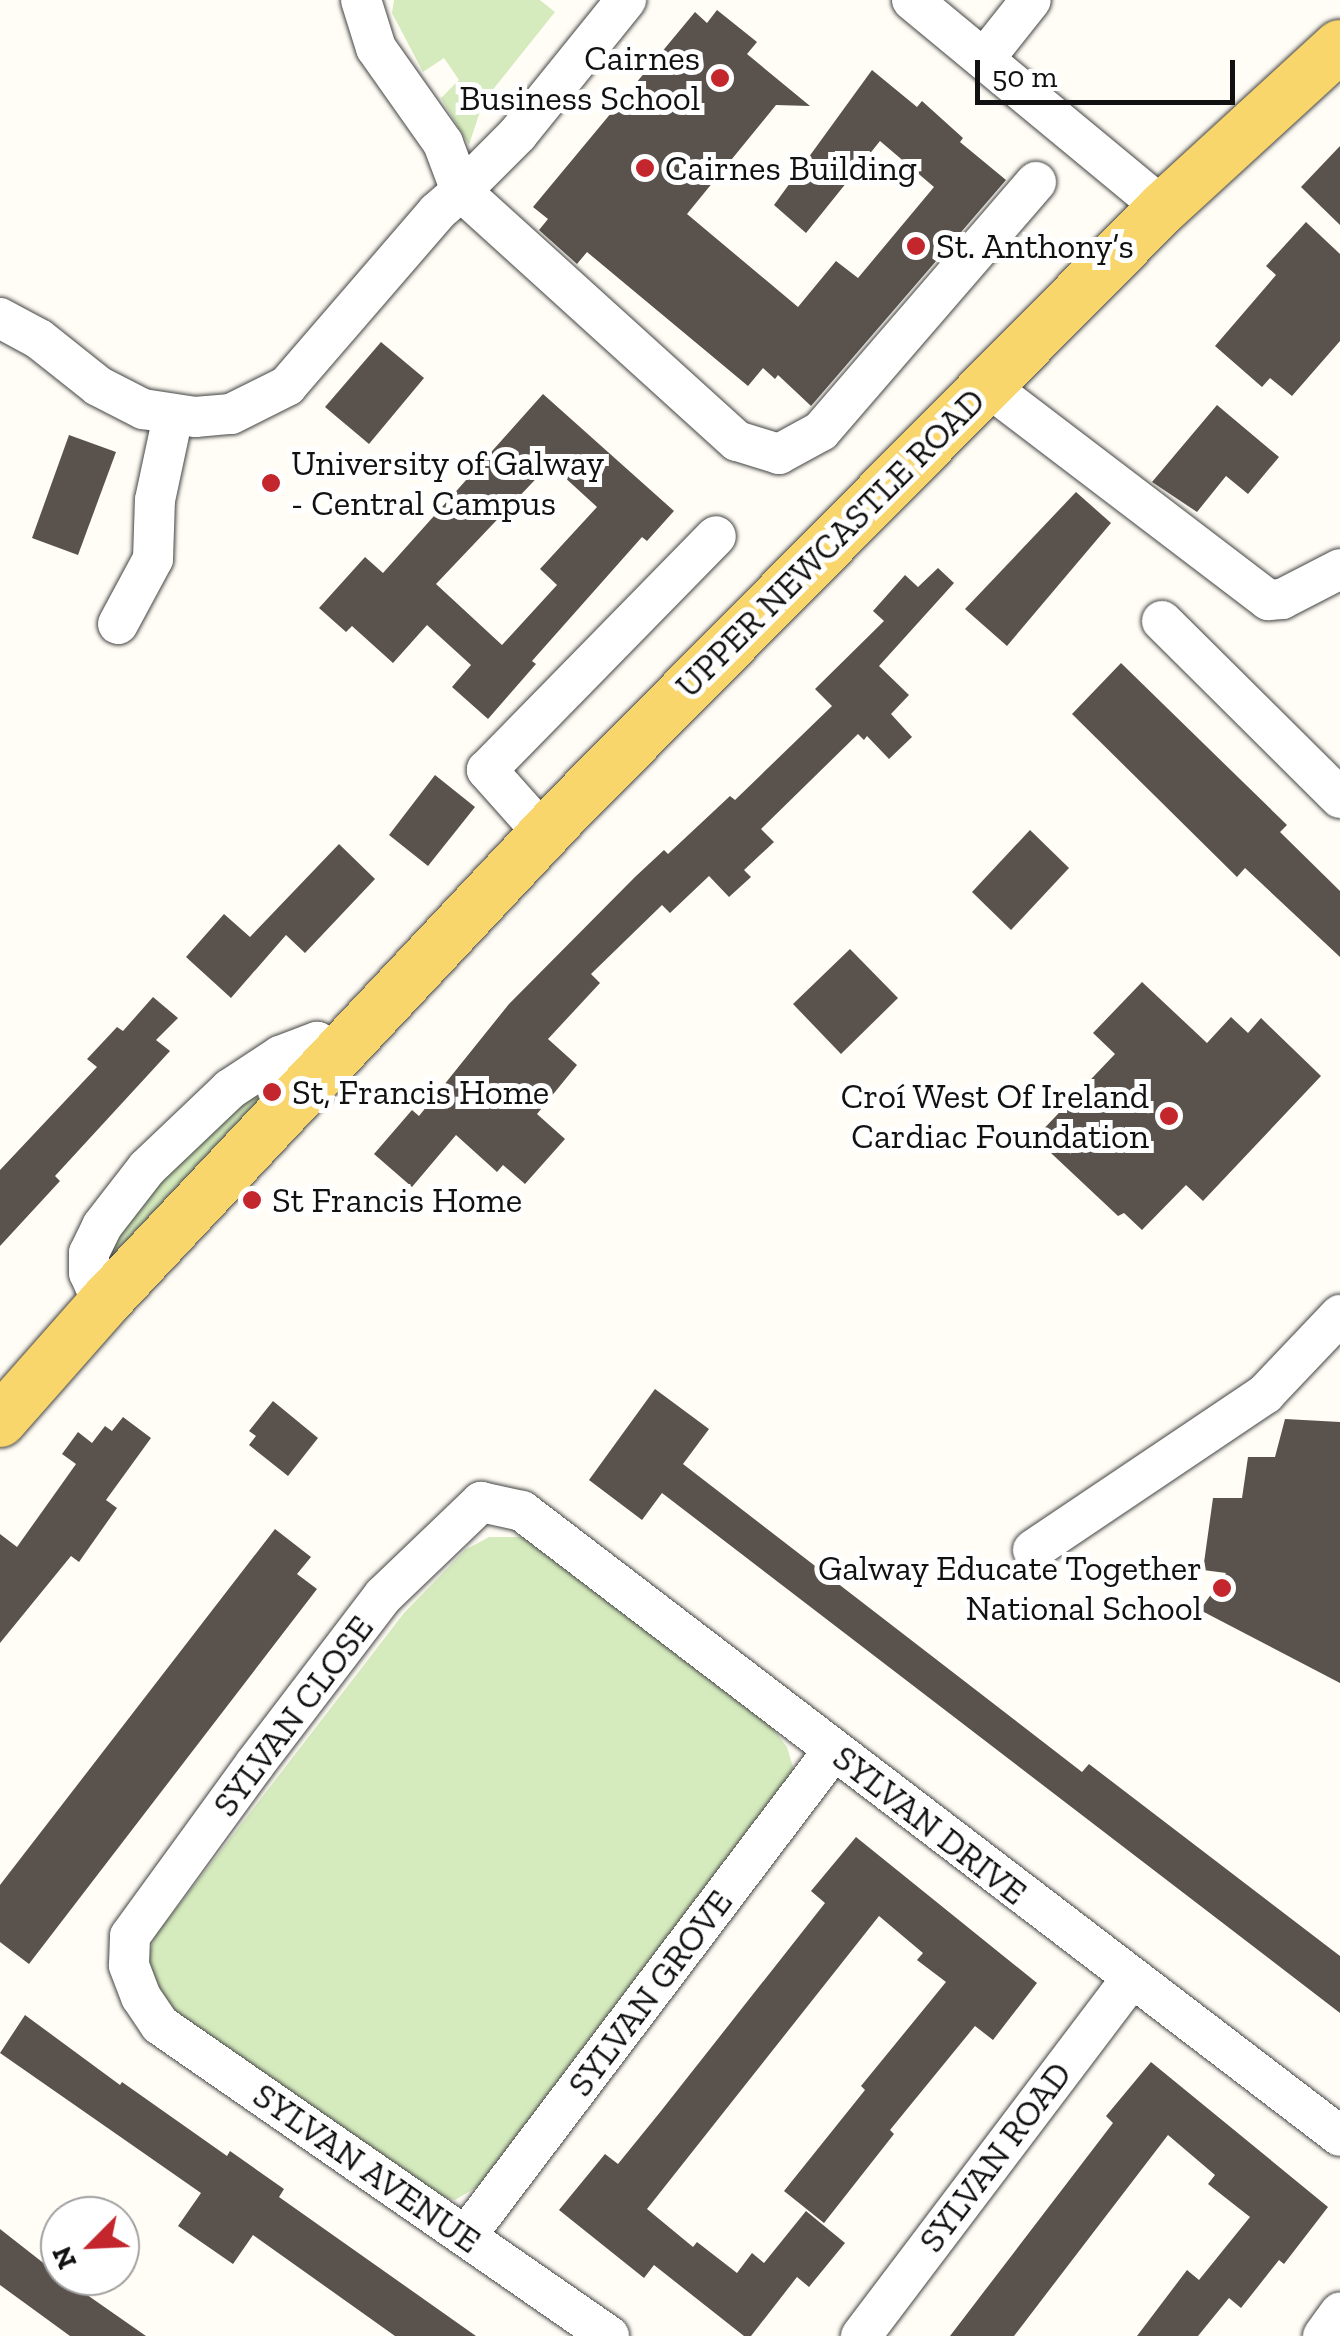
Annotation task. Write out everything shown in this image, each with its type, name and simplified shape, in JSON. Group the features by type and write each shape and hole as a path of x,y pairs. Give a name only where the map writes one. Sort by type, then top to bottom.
{"main road":[{"name":"UPPER NEWCASTLE ROAD","path":"0,1421 103,1304 544,834 1163,208 1332,66"}],"street":[{"path":"361,0 376,48 443,143 462,190 737,441 779,454 821,430 1036,182"},
{"path":"912,0 1163,208"},
{"path":"984,59 1031,0"},
{"path":"0,318 39,339 118,398 172,416 231,414 287,386 437,212 518,134 618,2"},
{"path":"986,386 1268,600 1282,599 1340,569"},
{"path":"118,624 153,559 155,500 172,416"},
{"path":"544,834 487,770 716,536"},
{"path":"1162,622 1336,787"},
{"path":"1032,1550 1265,1394 1340,1315"},
{"name":"SYLVAN CLOSE","path":"137,1989 129,1966 130,1936 383,1596 477,1503 493,1502 522,1511"},
{"name":"SYLVAN DRIVE","path":"522,1511 1340,2136"},
{"name":"SYLVAN GROVE","path":"466,2236 834,1751"},
{"name":"SYLVAN ROAD","path":"861,2336 1131,1980"},
{"name":"SYLVAN AVENUE","path":"137,1989 160,2025 609,2336"},
{"path":"1323,2336 1340,2313"}],"green space":[{"path":"394,0 540,0 555,12 483,102 469,145 441,98 459,80 444,58 423,72 392,13"},
{"path":"289,1073 104,1267 101,1257 210,1120"},
{"path":"489,1537 526,1537 770,1725 787,1747 796,1777 492,2178 455,2200 440,2196 172,2009 156,1984 148,1957 155,1936 404,1613 465,1550"}],"building":[{"name":"Cairnes Building","path":"717,10 757,42 747,54 810,106 776,105 687,214 798,307 836,261 858,278 934,187 880,141 806,233 774,205 872,70 917,107 922,101 963,138 960,142 1006,180 811,406 778,375 775,379 763,368 748,386 587,252 577,264 539,230 548,219 533,207 695,12 707,23"},
{"path":"1340,146 1340,225 1301,187"},
{"path":"1306,222 1340,254 1340,341 1292,396 1270,378 1262,387 1215,346 1276,275 1266,266"},
{"path":"381,342 424,378 369,444 325,407"},
{"path":"543,394 674,511 647,541 642,537 532,661 536,664 488,719 452,687 471,665 427,625 393,663 352,626 346,632 319,608 365,557 383,573","holes":["550,464 597,507 540,569 557,585 502,645 436,584"]},
{"path":"1217,405 1279,457 1248,494 1226,476 1197,512 1152,482"},
{"path":"69,435 116,452 78,555 32,538"},
{"path":"1076,492 1111,523 1007,646 965,609"},
{"path":"938,568 954,583 879,666 909,695 891,714 912,737 889,759 867,736 864,740 858,734 761,829 774,842 744,870 751,877 729,897 709,876 670,913 662,905 591,974 600,983 548,1039 577,1065 537,1114 565,1139 525,1184 503,1165 497,1172 456,1135 412,1187 374,1154 412,1110 419,1116 509,1004 635,877 664,850 668,854 730,796 735,800 832,706 815,689 884,621 873,611 905,575 918,587"},
{"path":"1121,663 1287,825 1280,832 1340,891 1340,957 1245,868 1237,877 1072,714"},
{"path":"435,775 475,807 428,866 389,835"},
{"path":"1030,830 1069,868 1011,930 972,892"},
{"path":"339,844 375,879 305,953 286,935 231,998 186,957 224,914 250,937"},
{"path":"850,949 898,998 841,1054 793,1004"},
{"name":"Croí West Of Ireland Cardiac Foundation","path":"1142,982 1207,1043 1231,1017 1248,1033 1261,1018 1321,1076 1203,1201 1186,1185 1142,1230 1124,1213 1118,1216 1035,1138 1115,1054 1093,1033"},
{"path":"153,997 178,1018 156,1040 170,1051 55,1176 60,1181 0,1246 0,1170 97,1067 87,1059 117,1027 123,1031"},
{"path":"655,1389 709,1429 683,1464 1082,1772 1089,1764 1340,1956 1340,2013 662,1493 642,1520 589,1480"},
{"path":"273,1401 318,1438 288,1476 249,1445 256,1436 249,1431"},
{"path":"123,1417 151,1438 106,1500 117,1508 79,1562 71,1556 0,1643 0,1534 17,1547 76,1464 62,1454 78,1432 92,1443 105,1426 112,1431"},
{"path":"1285,1419 1340,1422 1340,1683 1200,1610 1226,1573 1203,1570 1213,1498 1242,1498 1248,1457 1275,1457"},
{"path":"275,1529 311,1557 297,1574 317,1589 29,1964 0,1942 0,1885"},
{"path":"856,1837 1037,1983 993,2040 975,2026 890,2130 894,2134 824,2223 784,2191 865,2090 861,2086 946,1982 917,1960 923,1953 879,1916 647,2209 693,2247 697,2242 737,2273 752,2253 764,2263 806,2211 845,2243 809,2287 797,2277 751,2336 744,2336 654,2265 644,2278 559,2210 605,2154 618,2164 661,2111 825,1903 811,1891"},
{"path":"25,2015 120,2085 122,2082 227,2156 230,2151 284,2189 279,2197 476,2336 395,2336 253,2235 233,2264 178,2226 201,2193 0,2053"},
{"path":"1151,2062 1328,2207 1284,2264 1279,2260 1241,2308 1229,2298 1198,2336 1137,2336 1187,2270 1199,2280 1250,2217 1208,2184 1215,2175 1168,2135 1014,2336 950,2336 1113,2123 1106,2116"},
{"path":"0,2229 40,2260 40,2296 89,2296 146,2336 70,2336 0,2285"}],"place":[{"name":"Cairnes Business School","path":"720,78"},
{"name":"Cairnes Building","path":"645,168"},
{"name":"St. Anthony’s","path":"916,246"},
{"name":"University of Galway - Central Campus","path":"271,483"},
{"name":"St, Francis Home","path":"272,1092"},
{"name":"Croí West Of Ireland Cardiac Foundation","path":"1169,1116"},
{"name":"St Francis Home","path":"252,1200"},
{"name":"Galway Educate Together National School","path":"1222,1588"}]}
